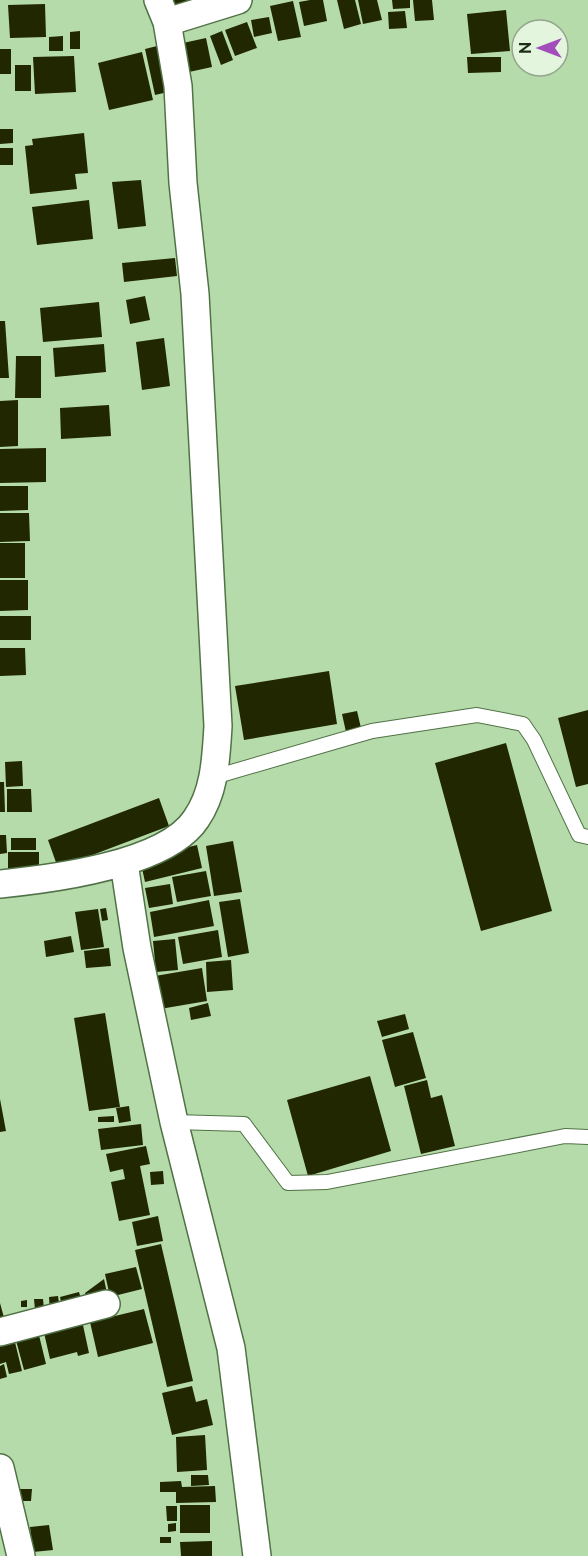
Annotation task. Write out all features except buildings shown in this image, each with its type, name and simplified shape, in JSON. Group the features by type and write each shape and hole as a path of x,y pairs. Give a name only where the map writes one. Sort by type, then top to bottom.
{"street":[{"path":"0,884 33,881 124,863 178,838 196,819 214,777 218,726 195,294 183,183 178,86 163,11 238,0"},
{"path":"124,863 137,948 174,1122 231,1348 257,1556"},
{"path":"0,1332 106,1304"},
{"path":"0,1468 21,1556"}],"lane":[{"path":"214,777 372,731 477,715 523,724 534,740 579,835 588,837"},
{"path":"174,1122 244,1124 288,1183 327,1182 565,1137 588,1137"}]}
